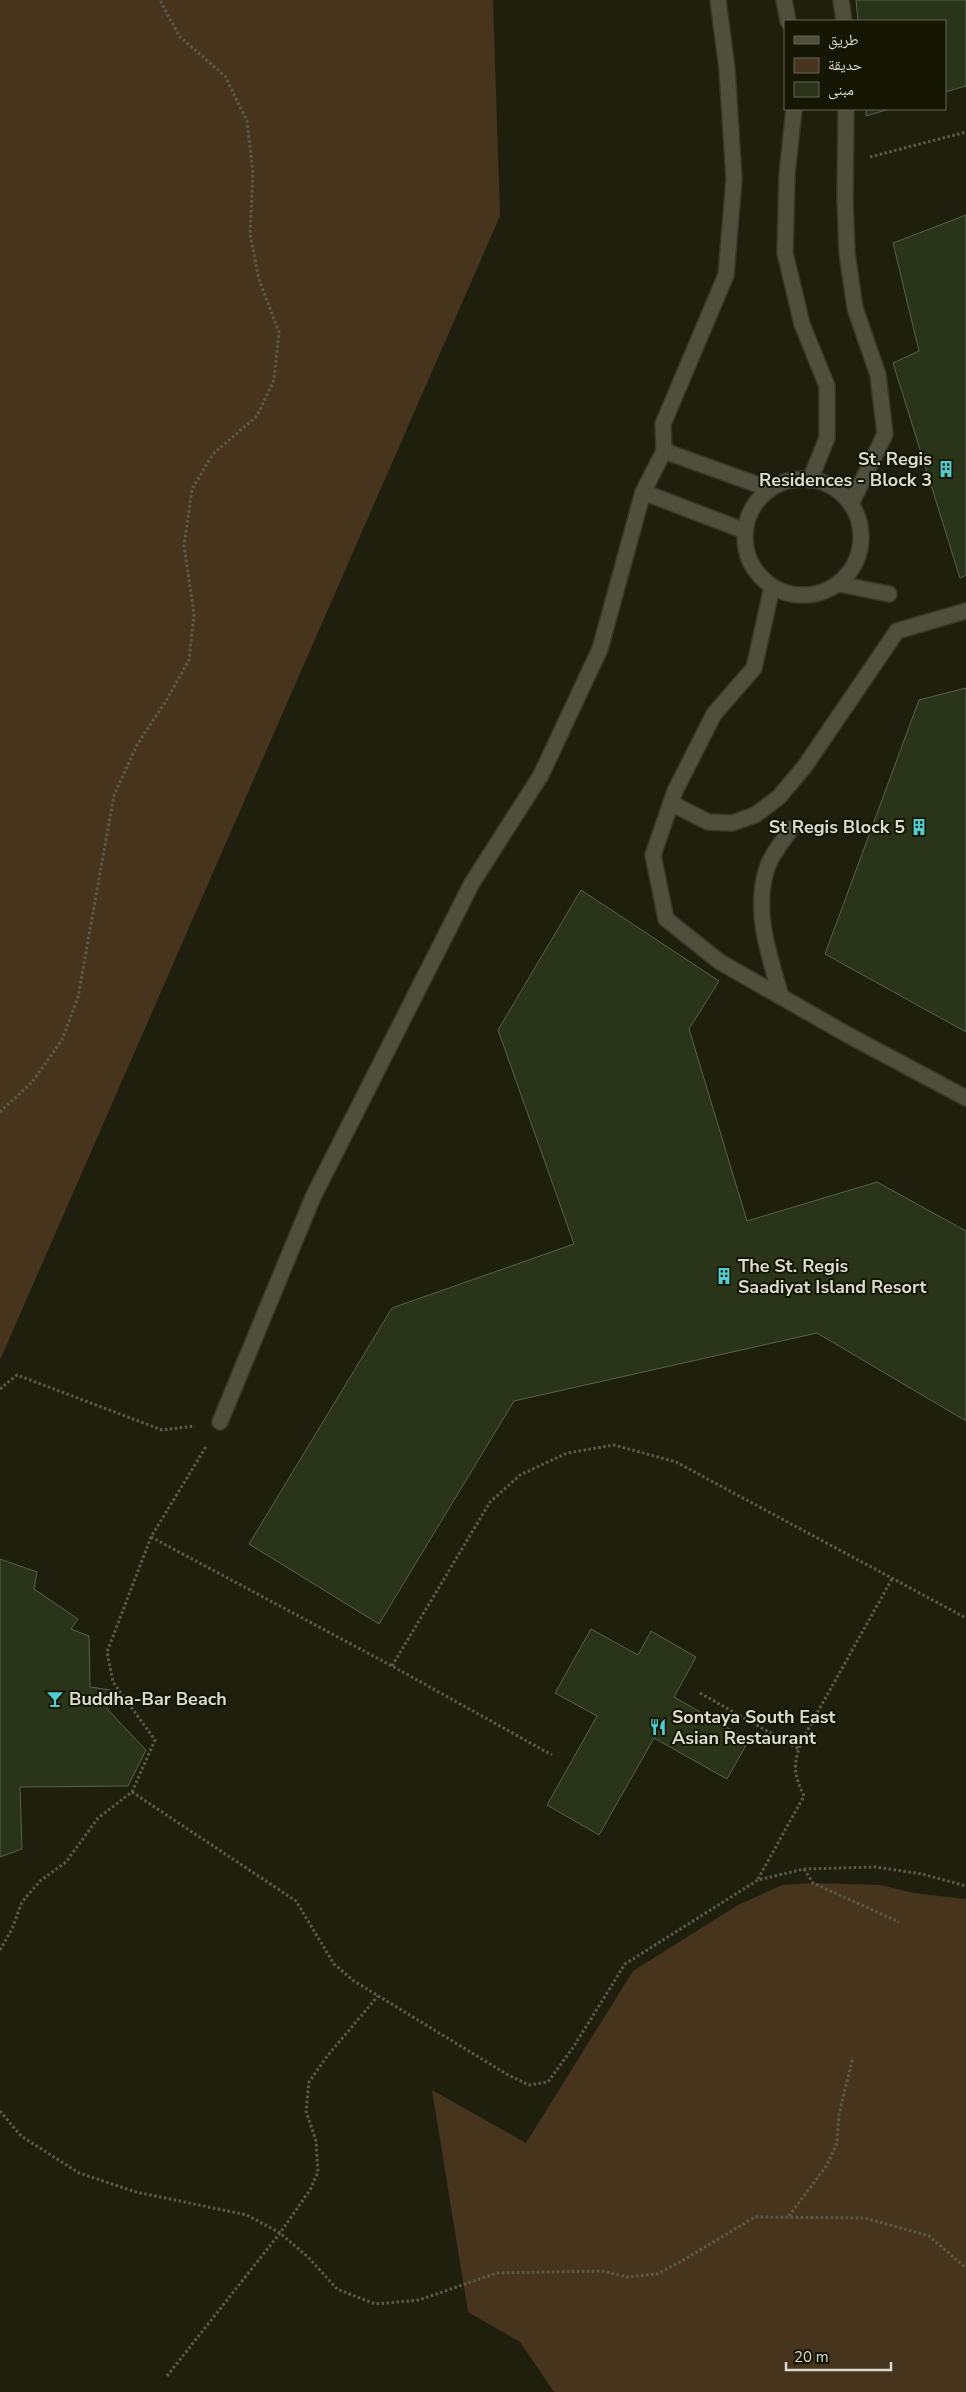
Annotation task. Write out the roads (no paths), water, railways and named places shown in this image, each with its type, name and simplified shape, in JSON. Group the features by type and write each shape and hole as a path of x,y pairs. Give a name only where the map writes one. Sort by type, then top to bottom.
{"street":[{"path":"220,1422 313,1197 472,883 541,775 600,649 643,492 664,452 662,424 726,275 734,179 727,70 718,0"},
{"path":"784,0 788,20"},
{"path":"841,0 844,20"},
{"path":"794,110 787,174 785,253 802,324 827,386 827,438 810,480"},
{"path":"846,110 846,253 855,308 878,374 885,434 851,504"},
{"path":"664,452 770,489"},
{"path":"797,479 810,480 833,488 851,504 859,521 861,538 858,556 851,571 839,584 824,592 806,596 788,594 772,588 750,563 745,531 749,514 758,500 770,489 797,479"},
{"path":"643,492 745,531"},
{"path":"839,584 889,594"},
{"path":"772,588 754,668 714,714 675,791 653,855 666,919 720,962 966,1098"},
{"path":"671,803 708,822 732,823 754,815 779,797 805,766 897,631 966,611"},
{"path":"781,996 766,944 760,904 767,867 791,829"}],"place":[{"name":"St. Regis Residences - Block 3","path":"946,469"},
{"name":"St Regis Block 5","path":"919,827"},
{"name":"The St. Regis Saadiyat Island Resort","path":"724,1276"},
{"name":"Buddha-Bar Beach","path":"55,1699"},
{"name":"Sontaya South East Asian Restaurant","path":"658,1727"}]}
